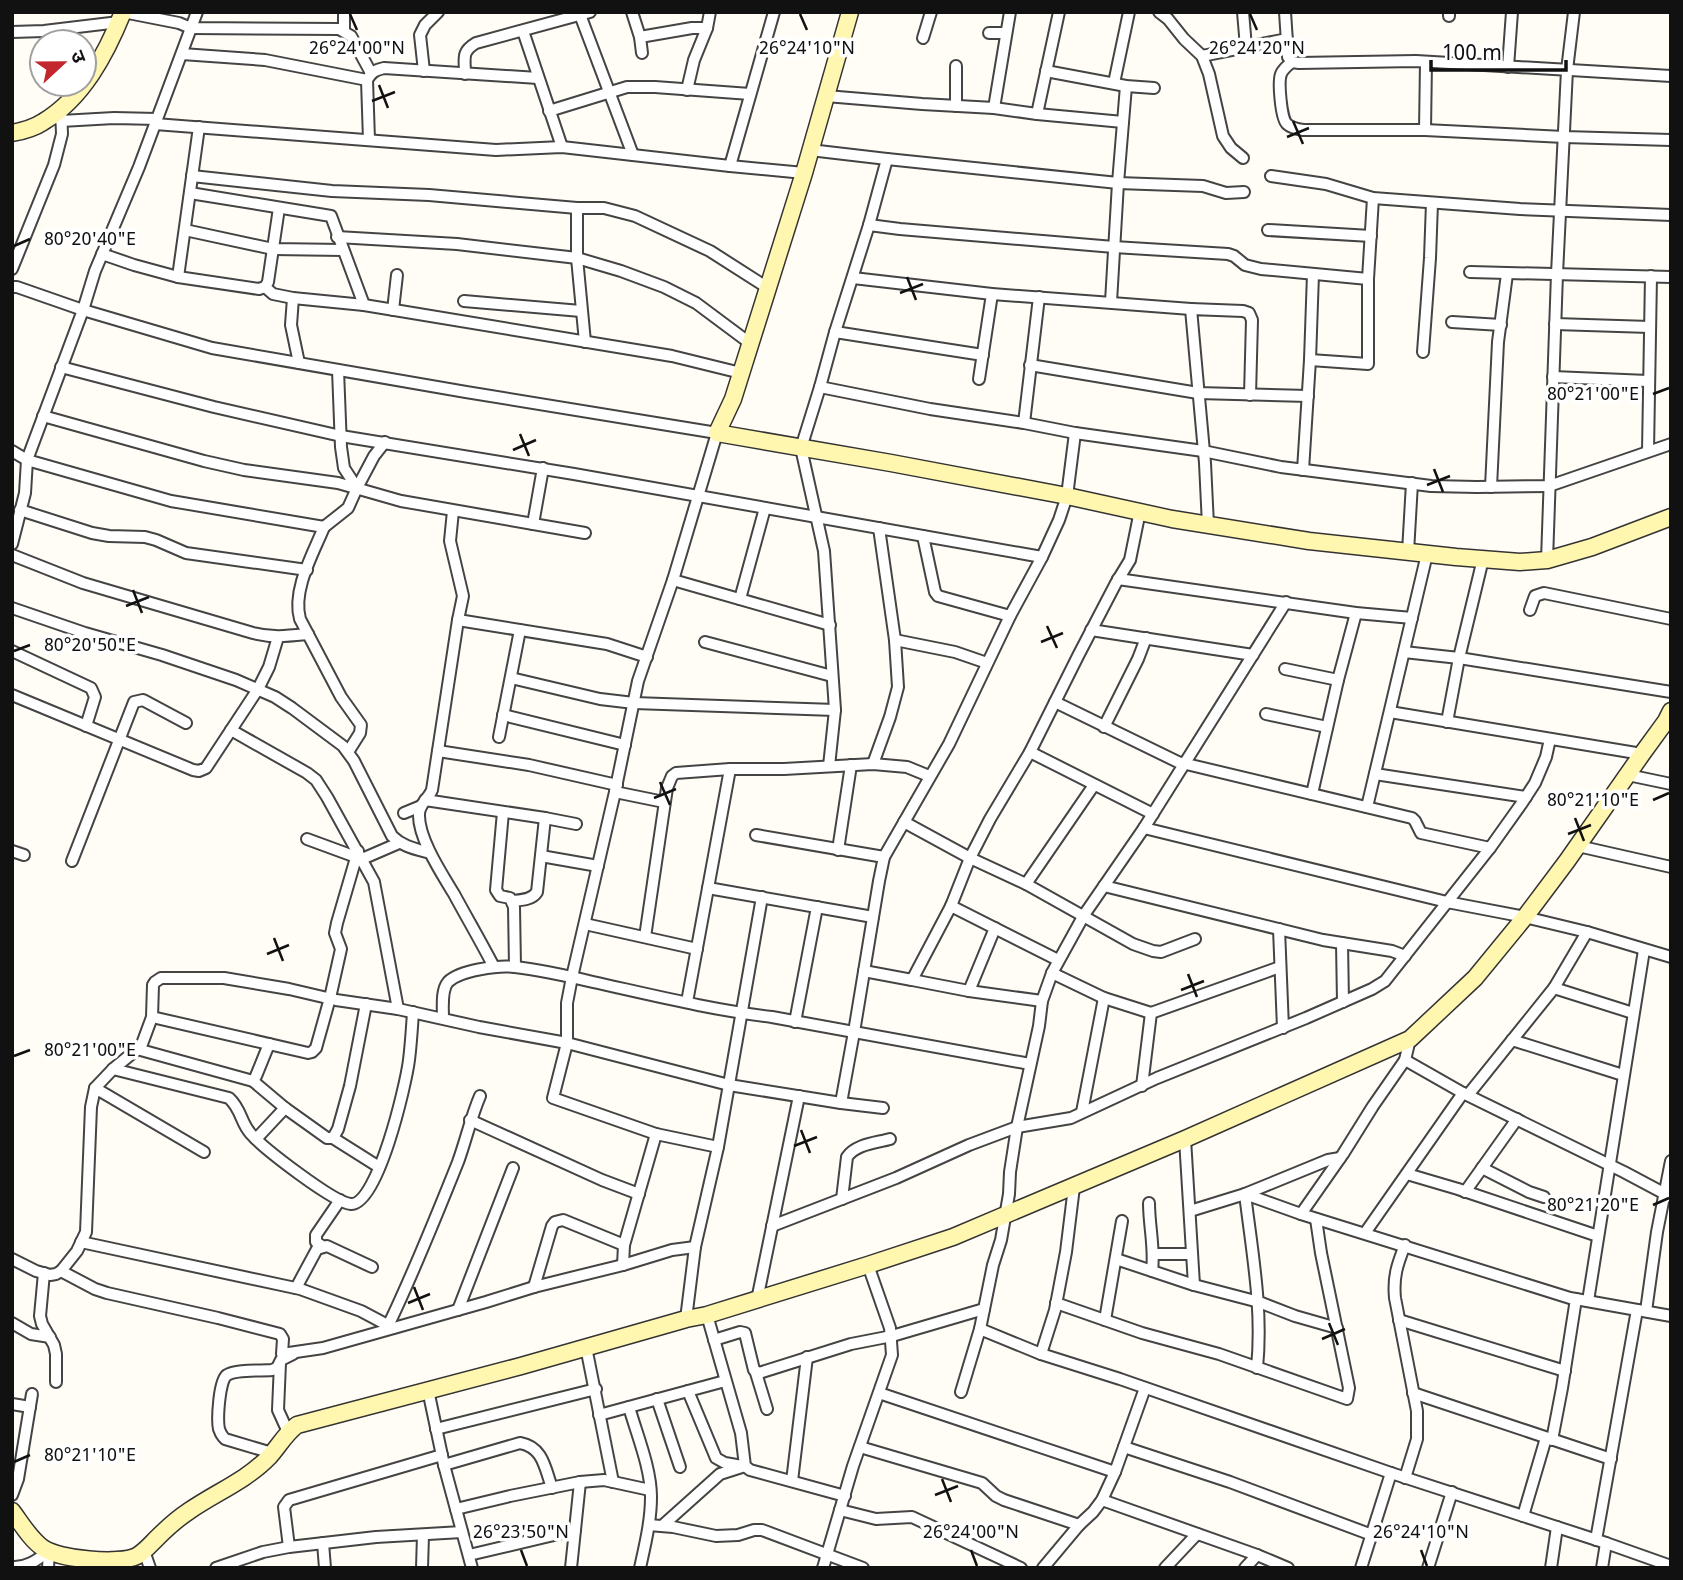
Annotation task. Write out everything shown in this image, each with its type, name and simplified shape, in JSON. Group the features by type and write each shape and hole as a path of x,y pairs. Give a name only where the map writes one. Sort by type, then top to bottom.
{"street":[{"path":"12,544 25,493 27,460 95,271 139,167 197,12"},
{"path":"344,12 344,31"},
{"path":"424,71 421,30 438,12"},
{"path":"632,12 642,53"},
{"path":"687,90 710,12"},
{"path":"730,166 774,12"},
{"path":"718,1147 656,1134 553,1098 567,1043 567,1003 572,977 638,681 673,580 717,433 733,399 751,344 850,12"},
{"path":"923,38 931,12"},
{"path":"994,108 1010,12"},
{"path":"1037,114 1059,12"},
{"path":"1114,83 1129,12"},
{"path":"1159,12 1207,64 1223,136 1231,148 1243,158"},
{"path":"1243,12 1246,47"},
{"path":"1285,12 1288,57 1292,62"},
{"path":"1508,67 1512,12"},
{"path":"1547,560 1567,71 1574,12"},
{"path":"465,74 465,52 476,43 583,13 633,155"},
{"path":"12,269 54,165 62,134 61,115 103,57 122,16"},
{"path":"13,33 44,31 122,16 178,23 191,28 339,29 351,36 369,76 369,140"},
{"path":"640,37 707,28"},
{"path":"523,31 562,147"},
{"path":"989,33 1006,33"},
{"path":"1202,56 1287,39"},
{"path":"181,54 265,60 369,76 384,68 538,78"},
{"path":"1671,76 1426,62 1292,62 1280,76 1282,116 1289,126 1303,130 1425,130 1671,141"},
{"path":"1425,130 1426,62"},
{"path":"956,66 956,106"},
{"path":"1046,71 1126,86 1154,88"},
{"path":"1111,302 1126,86"},
{"path":"549,111 626,87 750,94"},
{"path":"826,96 994,108 1123,122"},
{"path":"12,133 61,115 496,150 562,147 804,173"},
{"path":"178,278 199,127"},
{"path":"810,150 1118,183 1203,186 1226,193 1244,192"},
{"path":"829,766 835,710 824,551 801,448 887,159"},
{"path":"192,176 332,191 604,208 635,216 710,251 768,288"},
{"path":"1271,176 1326,184 1373,198 1671,215"},
{"path":"190,193 331,216 364,305"},
{"path":"1310,360 1368,364 1368,279 1373,198"},
{"path":"1423,352 1432,203"},
{"path":"102,254 178,278 259,289 268,282 279,208"},
{"path":"577,208 581,311 585,342"},
{"path":"869,225 1114,247 1228,254 1252,267 1368,279"},
{"path":"185,230 274,249 343,250"},
{"path":"1268,230 1371,236"},
{"path":"337,237 457,244 578,258 664,287 696,303 751,344"},
{"path":"1470,272 1671,277"},
{"path":"1303,470 1313,274"},
{"path":"1492,487 1498,342 1507,274"},
{"path":"394,310 397,275"},
{"path":"1648,451 1651,276"},
{"path":"853,278 992,294 1243,311 1249,313 1252,320 1250,395"},
{"path":"265,286 273,294 293,298 364,305 672,356 741,373"},
{"path":"12,287 212,348 891,463 1172,519 1310,541 1520,562 1547,560 1592,547 1671,517"},
{"path":"979,379 992,294"},
{"path":"1024,423 1039,297"},
{"path":"293,298 291,325 299,363"},
{"path":"464,301 581,311"},
{"path":"1191,309 1208,525"},
{"path":"1452,321 1501,325"},
{"path":"1555,324 1650,327"},
{"path":"835,332 983,355"},
{"path":"1030,365 1198,393 1308,396"},
{"path":"61,367 214,407 341,436 543,468 1042,557"},
{"path":"338,370 344,468 356,488"},
{"path":"1553,377 1648,382"},
{"path":"820,387 930,409 1303,470 1431,485 1549,486 1671,444"},
{"path":"43,416 244,470 338,483 401,501 584,533"},
{"path":"841,1103 884,857 948,744 1059,520 1067,496 1075,433"},
{"path":"348,752 360,733 361,725 341,697 308,634 298,611 298,593 324,527 348,508 356,488 385,442"},
{"path":"12,451 27,460 171,500 324,527"},
{"path":"533,524 543,468"},
{"path":"1408,552 1412,483"},
{"path":"740,599 765,508"},
{"path":"20,510 92,533 145,537 186,554 307,570"},
{"path":"453,511 450,541 463,596 432,790 419,813 430,853 494,967"},
{"path":"912,980 951,906 990,819 1030,752 1130,559 1140,511"},
{"path":"873,764 898,687 895,640 879,528"},
{"path":"923,536 938,596 1010,616"},
{"path":"1367,807 1427,554"},
{"path":"12,555 96,587 267,637 308,634"},
{"path":"1447,722 1483,559"},
{"path":"1118,579 1356,613 1412,618"},
{"path":"673,580 830,625"},
{"path":"1530,610 1535,596 1544,593 1671,619"},
{"path":"961,1392 980,1329 1001,1240 1017,1128 1042,1001 1052,973 1084,915 1144,828 1286,602"},
{"path":"12,608 174,659 258,689 292,708 348,752 392,836 404,846 430,853"},
{"path":"1312,794 1356,613"},
{"path":"458,620 607,644 647,657"},
{"path":"499,737 520,630"},
{"path":"1091,630 1253,655"},
{"path":"12,695 199,771 206,768 258,689 269,667 278,637"},
{"path":"1104,727 1146,638"},
{"path":"895,640 987,663"},
{"path":"705,642 832,676"},
{"path":"12,651 91,688 95,697 86,726"},
{"path":"1404,652 1460,658 1671,692"},
{"path":"1285,668 1338,680"},
{"path":"511,678 600,699 634,703 835,710"},
{"path":"72,861 134,702 143,700 186,723"},
{"path":"1055,702 1184,764 1412,818 1420,833 1490,848"},
{"path":"12,1567 48,1560 91,1563 134,1557 144,1551 178,1518 243,1478 272,1453 297,1425 706,1315 953,1237 1185,1139 1410,1039 1475,978 1525,917 1666,722 1671,711"},
{"path":"1390,712 1642,754"},
{"path":"1266,714 1328,727"},
{"path":"503,715 625,745"},
{"path":"231,730 316,780 374,882 398,1009"},
{"path":"772,1226 896,1178 969,1145 1017,1128 1071,1118 1343,1002 1385,981 1490,848 1526,797 1546,757 1550,739"},
{"path":"438,751 530,765 664,802"},
{"path":"1030,752 1153,814"},
{"path":"645,937 664,802 667,788 676,773 873,764 906,767 929,776"},
{"path":"838,850 851,765"},
{"path":"687,1002 730,769"},
{"path":"1375,774 1526,797"},
{"path":"1628,775 1671,784"},
{"path":"1026,884 1094,785"},
{"path":"404,813 423,803 576,824"},
{"path":"503,812 496,890 500,896 510,898 514,907 515,967"},
{"path":"512,901 534,896 537,892 545,818"},
{"path":"904,822 970,859 1026,884 1133,944 1161,952 1195,939"},
{"path":"1144,828 1447,902 1587,932 1671,957"},
{"path":"756,835 884,857"},
{"path":"307,839 358,856 399,843"},
{"path":"1578,846 1671,867"},
{"path":"152,1017 313,1052 330,998 341,949 335,933 358,856"},
{"path":"541,856 598,866"},
{"path":"1104,886 1279,929 1392,951 1405,956"},
{"path":"708,888 873,917"},
{"path":"686,1319 695,1247 718,1147 762,897"},
{"path":"951,906 1058,960"},
{"path":"795,1022 817,907"},
{"path":"585,924 697,949"},
{"path":"969,991 995,928"},
{"path":"1279,929 1283,1028"},
{"path":"1365,1233 1466,1094 1554,988 1587,932"},
{"path":"1342,943 1343,1002"},
{"path":"1523,1516 1549,1439 1598,1236 1644,950"},
{"path":"443,1018 445,987 449,981 462,974 494,967 515,967 741,1014 1030,1064"},
{"path":"1052,973 1104,998 1152,1013 1280,967"},
{"path":"864,971 969,991 1042,1001"},
{"path":"12,1259 36,1271 56,1274 81,1242 86,1232 95,1088 142,1044 152,1017 153,985 156,980 167,977 224,978 289,989 567,1043 729,1085 883,1108"},
{"path":"1554,988 1633,1013"},
{"path":"1082,1112 1104,998"},
{"path":"333,1138 350,1086 366,1004"},
{"path":"113,1069 229,1098 239,1110 244,1125 256,1139 291,1169 350,1204 367,1194 385,1154 409,1063 413,1012"},
{"path":"1142,1086 1152,1013"},
{"path":"1301,1214 1405,1060 1410,1039"},
{"path":"1512,1040 1623,1075"},
{"path":"253,1081 269,1044"},
{"path":"137,1049 253,1081 327,1138 333,1138 379,1167"},
{"path":"1405,1060 1466,1094 1668,1196"},
{"path":"193,1089 199,1067"},
{"path":"95,1088 204,1152"},
{"path":"390,1327 459,1159 480,1096"},
{"path":"757,1300 799,1096"},
{"path":"256,1139 285,1108"},
{"path":"1465,1192 1517,1119"},
{"path":"470,1120 639,1195"},
{"path":"623,1265 624,1245 656,1134"},
{"path":"842,1199 847,1157 856,1148 890,1139"},
{"path":"1185,1139 1194,1285"},
{"path":"1190,1211 1245,1194 1328,1160 1340,1158"},
{"path":"1602,1568 1601,1541 1611,1459 1657,1232 1668,1196 1671,1161"},
{"path":"458,1310 513,1168"},
{"path":"1482,1168 1544,1197"},
{"path":"1407,1174 1598,1236"},
{"path":"1041,1354 1056,1303 1074,1187"},
{"path":"1245,1194 1316,1219 1582,1300 1671,1316"},
{"path":"1245,1194 1259,1303 1258,1368"},
{"path":"340,1200 317,1234 316,1242 372,1267"},
{"path":"1149,1203 1152,1271"},
{"path":"1056,1303 1142,1333 1219,1354 1347,1399 1349,1388 1316,1219"},
{"path":"534,1287 555,1222 563,1220 624,1245"},
{"path":"1105,1320 1122,1221"},
{"path":"81,1242 296,1288 361,1311 390,1327"},
{"path":"1405,1245 1395,1271 1394,1283 1417,1411 1417,1439 1405,1478"},
{"path":"296,1288 317,1249 322,1246"},
{"path":"61,1271 107,1293 280,1334 283,1339 282,1354 323,1348 534,1287 672,1250 695,1247"},
{"path":"1153,1254 1192,1254"},
{"path":"1116,1259 1337,1328"},
{"path":"823,1568 892,1355 892,1336 868,1265"},
{"path":"44,1273 40,1316 56,1354 56,1382"},
{"path":"756,1373 851,1344 892,1336 984,1309"},
{"path":"706,1315 741,1433 745,1466"},
{"path":"1399,1320 1565,1371"},
{"path":"12,1323 31,1334 50,1336"},
{"path":"980,1329 1041,1354 1671,1566"},
{"path":"714,1340 740,1332 745,1334 767,1409"},
{"path":"586,1347 613,1482"},
{"path":"272,1453 225,1438 221,1434 218,1426 221,1382 226,1375 234,1372 272,1370 277,1368 281,1360 295,1353"},
{"path":"792,1481 807,1357"},
{"path":"281,1360 278,1410 288,1432"},
{"path":"599,1415 725,1381"},
{"path":"1043,1568 1102,1500 1115,1472 1145,1388"},
{"path":"436,1429 596,1389"},
{"path":"428,1390 443,1460 472,1568"},
{"path":"688,1391 716,1458 725,1463 745,1466 750,1470 845,1496"},
{"path":"879,1393 1115,1472"},
{"path":"1413,1393 1611,1459"},
{"path":"12,1495 18,1479 32,1394"},
{"path":"657,1399 680,1467"},
{"path":"12,1404 30,1407"},
{"path":"629,1407 650,1490 649,1525 640,1568"},
{"path":"289,1547 284,1507 289,1500 443,1460 520,1443 530,1445 539,1452 552,1488"},
{"path":"860,1447 982,1483 1004,1500 1079,1525"},
{"path":"1124,1447 1230,1482 1372,1535"},
{"path":"662,1526 720,1474 745,1466"},
{"path":"1361,1568 1391,1473"},
{"path":"456,1509 580,1482 604,1480 650,1490"},
{"path":"571,1568 580,1482"},
{"path":"1428,1568 1451,1492"},
{"path":"1102,1500 1287,1568"},
{"path":"840,1510 876,1519 912,1517 1021,1568"},
{"path":"12,1511 48,1560"},
{"path":"649,1525 716,1536 762,1530 863,1568"},
{"path":"1551,1568 1557,1527"},
{"path":"469,1555 575,1530"},
{"path":"216,1568 263,1552 289,1547 376,1537 462,1532"},
{"path":"1165,1568 1197,1534"},
{"path":"422,1568 423,1535"},
{"path":"323,1543 325,1568"},
{"path":"144,1551 150,1568"},
{"path":"1245,1568 1257,1555"}]}
